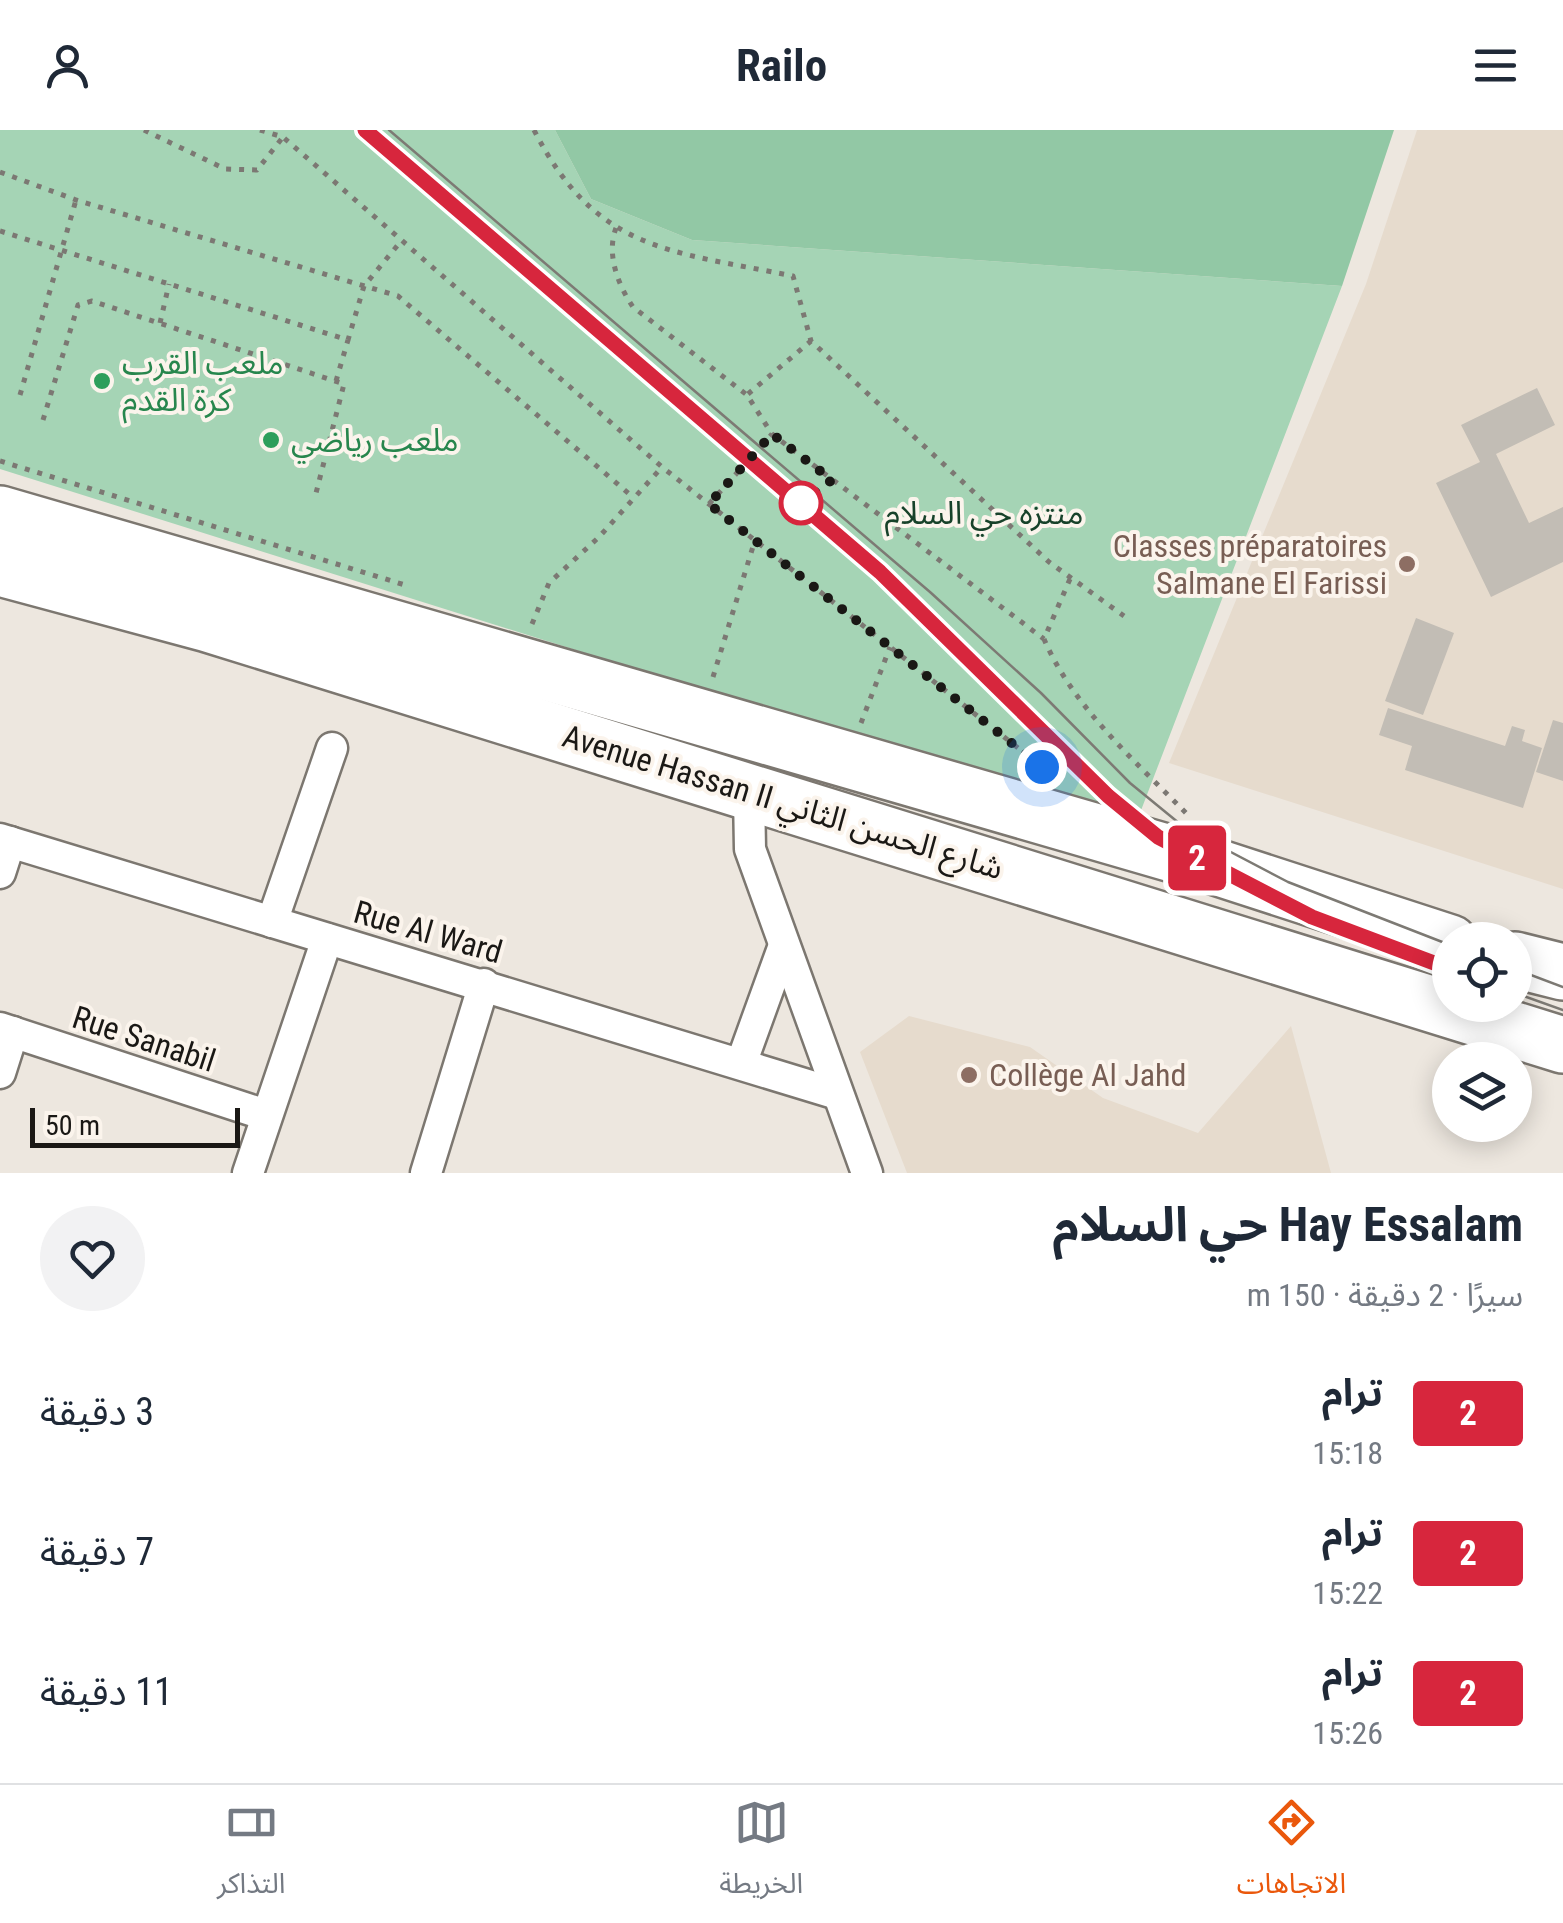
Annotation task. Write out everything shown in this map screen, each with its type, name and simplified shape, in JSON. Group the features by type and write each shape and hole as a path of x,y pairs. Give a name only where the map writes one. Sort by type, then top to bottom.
{"highway":[{"name":"Avenue Hassan II شارع الحسن الثاني","path":"0,514 1207,864 1432,937"},
{"name":"Avenue Hassan II شارع الحسن الثاني","path":"0,568 208,624 1563,1045"},
{"path":"1532,964 1563,972"}],"street":[{"path":"272,922 332,748"},
{"path":"750,794 750,849 867,1173"},
{"path":"0,872 5,840"},
{"name":"Rue Al Ward","path":"5,840 837,1094"},
{"path":"248,1173 328,938"},
{"path":"741,1064 784,948"},
{"path":"426,1173 484,984"},
{"path":"0,1073 6,1030"},
{"name":"Rue Sanabil","path":"6,1030 266,1116"}],"path":[{"path":"144,130 225,169 257,170 283,137"},
{"path":"260,130 283,137 662,466 1057,779"},
{"path":"534,130 552,166 594,215 616,228 670,250 793,276 811,341 1070,579 1124,616"},
{"path":"0,172 76,200 398,296 634,498"},
{"path":"20,395 76,200"},
{"path":"616,228 610,244 622,291 633,307 748,395 772,434 1044,639 1058,671 1124,750 1199,826"},
{"path":"0,232 348,340"},
{"path":"336,382 364,286 402,240"},
{"path":"160,323 169,284"},
{"path":"43,420 83,300 344,384 315,497"},
{"path":"748,395 811,341"},
{"path":"709,504 772,434"},
{"path":"522,666 532,624 549,583 662,466"},
{"path":"712,680 755,540"},
{"path":"1044,639 1070,579"},
{"path":"860,726 890,647"}],"shaded area":[{"name":"Classes préparatoires Salmane El Farissi","path":"1417,130 1563,130 1563,889 1169,763 1366,284"},
{"name":"Collège Al Jahd","path":"909,1016 1030,1047 1103,1098 1198,1133 1291,1026 1331,1173 907,1173 860,1052"}],"green space":[{"name":"منتزه حي السلام","path":"0,130 555,130 591,199 692,240 1342,286 1135,826 0,469"},
{"path":"555,130 1394,130 1342,286 692,240 591,199"}],"building":[{"path":"1537,388 1555,425 1496,454 1529,523 1563,507 1563,562 1491,597 1436,483 1480,462 1461,425"},
{"path":"1416,618 1454,633 1423,715 1385,701"},
{"path":"1388,708 1505,746 1512,726 1525,730 1522,741 1542,748 1523,808 1405,770 1412,746 1379,735"},
{"path":"1553,720 1563,723 1563,781 1536,772"}],"tram line":[{"path":"365,130 850,545 1025,710 1108,797 1158,837 1313,917 1432,962"},
{"name":"2","path":"365,130 850,545 1025,710 1108,796 1158,837 1312,917 1432,962"},
{"path":"389,130 930,592 1041,693 1130,783 1185,828 1288,882 1432,938"},
{"path":"1532,975 1563,987"},
{"path":"1532,999 1563,1010"}],"place":[{"name":"ملعب القرب كرة القدم","path":"102,381"},
{"name":"ملعب رياضي","path":"271,440"},
{"name":"Classes préparatoires Salmane El Farissi","path":"1407,564"},
{"name":"Collège Al Jahd","path":"969,1075"}],"route":[{"path":"801,503 832,480 772,434 709,504 1042,767"}]}
